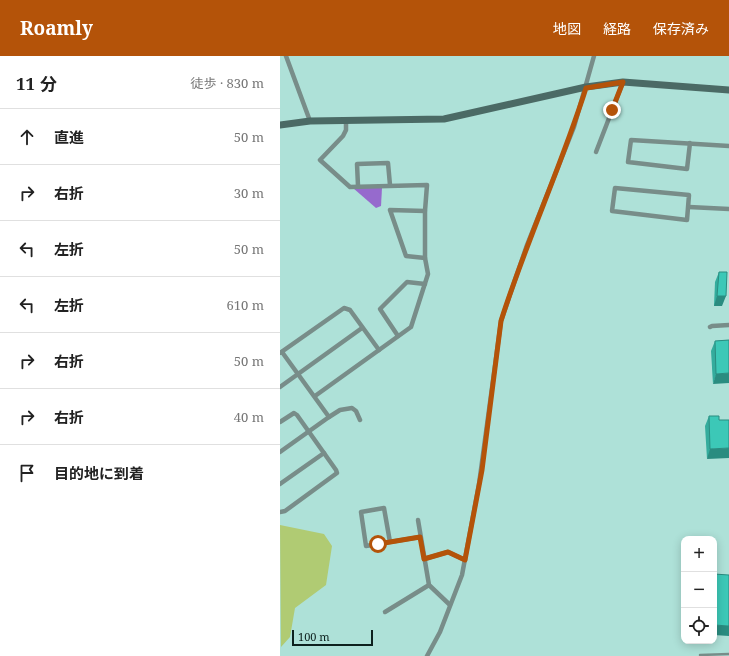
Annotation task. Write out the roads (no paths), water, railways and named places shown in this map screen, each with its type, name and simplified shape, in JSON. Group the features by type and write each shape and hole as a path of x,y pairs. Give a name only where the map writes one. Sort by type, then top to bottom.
{"street":[{"path":"286,56 310,121"},
{"path":"427,656 440,632 462,575 482,470 501,321 528,245 574,127 594,56"},
{"path":"280,125 310,121 444,119 586,88 623,82 729,90"},
{"path":"596,152 623,82"},
{"path":"315,396 411,326 428,274 425,258 425,211 427,185 350,187 320,160 343,136 346,130 346,120"},
{"path":"690,143 687,168 628,162 630,140 690,143 729,146"},
{"path":"358,186 357,164 388,163 390,185"},
{"path":"615,188 689,195 689,207 687,220 612,211 615,188"},
{"path":"689,207 729,209"},
{"path":"425,211 390,210 406,256 425,258"},
{"path":"398,336 380,309 407,282 410,281 425,284"},
{"path":"329,417 315,396 281,353 344,308 350,310 378,350"},
{"path":"710,327 729,325"},
{"path":"280,387 362,328"},
{"path":"280,452 340,410 352,408 356,411 360,420"},
{"path":"280,422 294,413 297,415 337,473 286,511 280,512"},
{"path":"280,484 324,453"},
{"path":"390,542 384,508 361,512 366,546 390,542 420,537"},
{"path":"418,520 428,585 450,605"},
{"path":"424,559 448,552 465,560"},
{"path":"385,612 428,585"}],"lane":[{"path":"700,655 729,654"}]}
